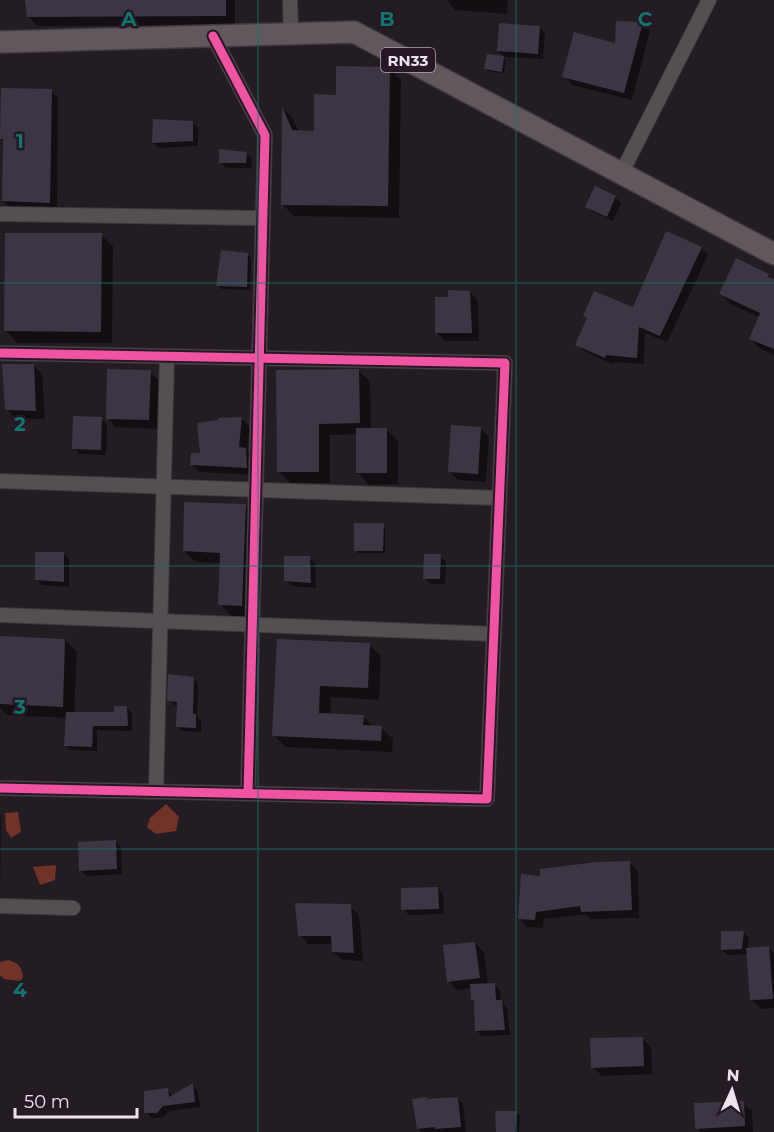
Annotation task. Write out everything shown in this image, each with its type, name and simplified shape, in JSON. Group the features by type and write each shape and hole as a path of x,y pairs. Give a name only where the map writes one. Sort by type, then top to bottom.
{"main road":[{"name":"RN33","path":"0,42 354,32 774,254"}],"street":[{"path":"290,0 291,33"},
{"path":"622,172 709,0"},
{"path":"213,36 265,135 248,793"},
{"path":"0,214 263,218"},
{"path":"0,353 505,363 487,799 0,788"},
{"path":"156,791 167,357"},
{"path":"0,481 500,498"},
{"path":"0,615 494,634"},
{"path":"0,906 73,908"}],"shaded area":[{"path":"166,804 179,817 176,831 156,834 147,827 150,818"},
{"path":"18,812 21,832 11,838 6,830 5,813"},
{"path":"56,865 55,880 40,885 33,867"},
{"path":"8,960 21,968 23,978 20,981 4,979 0,975 0,962"}],"building":[{"path":"25,0 226,0 226,16 27,17"},
{"path":"616,21 643,22 624,93 562,77 574,32 615,43"},
{"path":"499,23 540,26 538,54 497,51"},
{"path":"487,54 504,56 502,72 484,69"},
{"path":"336,66 390,67 388,206 281,205 282,106 292,130 314,131 314,94 336,95"},
{"path":"1,88 52,89 50,203 2,201"},
{"path":"153,119 193,121 193,141 152,143"},
{"path":"219,149 247,152 246,163 219,163"},
{"path":"595,186 616,196 607,217 585,207"},
{"path":"666,231 702,247 660,336 639,327 637,358 606,355 605,358 575,345 587,318 583,316 594,291 633,307"},
{"path":"5,233 102,233 101,332 4,331"},
{"path":"221,250 248,253 247,287 216,286"},
{"path":"736,258 769,274 768,277 774,279 774,349 749,339 760,313 719,294"},
{"path":"448,290 470,291 472,333 435,333 435,297 448,297"},
{"path":"2,364 34,364 36,411 5,410"},
{"path":"107,369 151,370 149,420 106,419"},
{"path":"359,369 360,423 319,424 319,472 277,472 276,370"},
{"path":"73,416 102,417 101,450 72,449"},
{"path":"242,417 239,447 246,448 247,468 190,465 191,453 200,453 197,423 218,420 218,418"},
{"path":"451,425 481,427 478,474 448,472"},
{"path":"356,428 387,428 387,473 356,473"},
{"path":"184,502 246,504 242,606 218,605 220,553 183,551"},
{"path":"354,523 384,523 383,551 354,551"},
{"path":"35,552 64,552 64,582 35,580"},
{"path":"424,554 441,554 440,579 423,579"},
{"path":"284,556 310,556 311,583 284,581"},
{"path":"0,636 65,639 63,707 0,704"},
{"path":"277,639 370,643 368,688 320,686 319,713 364,715 363,725 382,726 381,741 272,736"},
{"path":"168,674 194,677 193,714 196,714 196,728 176,727 177,702 167,701"},
{"path":"114,706 127,706 128,726 93,726 92,747 64,746 66,712 114,712"},
{"path":"116,840 117,869 79,871 78,842"},
{"path":"630,861 632,910 581,912 580,906 536,912 535,920 518,919 521,874 540,876 540,869 597,862"},
{"path":"438,887 439,909 401,910 401,888"},
{"path":"295,903 351,904 354,953 332,952 331,936 298,936"},
{"path":"721,931 744,931 742,949 721,950"},
{"path":"475,942 480,978 447,982 443,945"},
{"path":"769,946 773,999 750,1000 746,948"},
{"path":"495,983 496,1000 502,1000 505,1030 475,1031 474,1000 471,1000 470,984"},
{"path":"643,1037 644,1066 591,1068 590,1038"},
{"path":"193,1083 195,1102 163,1106 157,1113 144,1113 144,1091 168,1088 169,1097"},
{"path":"427,1097 427,1099 458,1097 461,1127 417,1129 412,1099"},
{"path":"744,1101 745,1126 695,1129 694,1103"},
{"path":"495,1111 517,1111 515,1132 496,1132"}],"cycle path":[{"path":"213,36 265,135 248,793"},
{"path":"0,353 505,363 487,799 0,788"}]}
